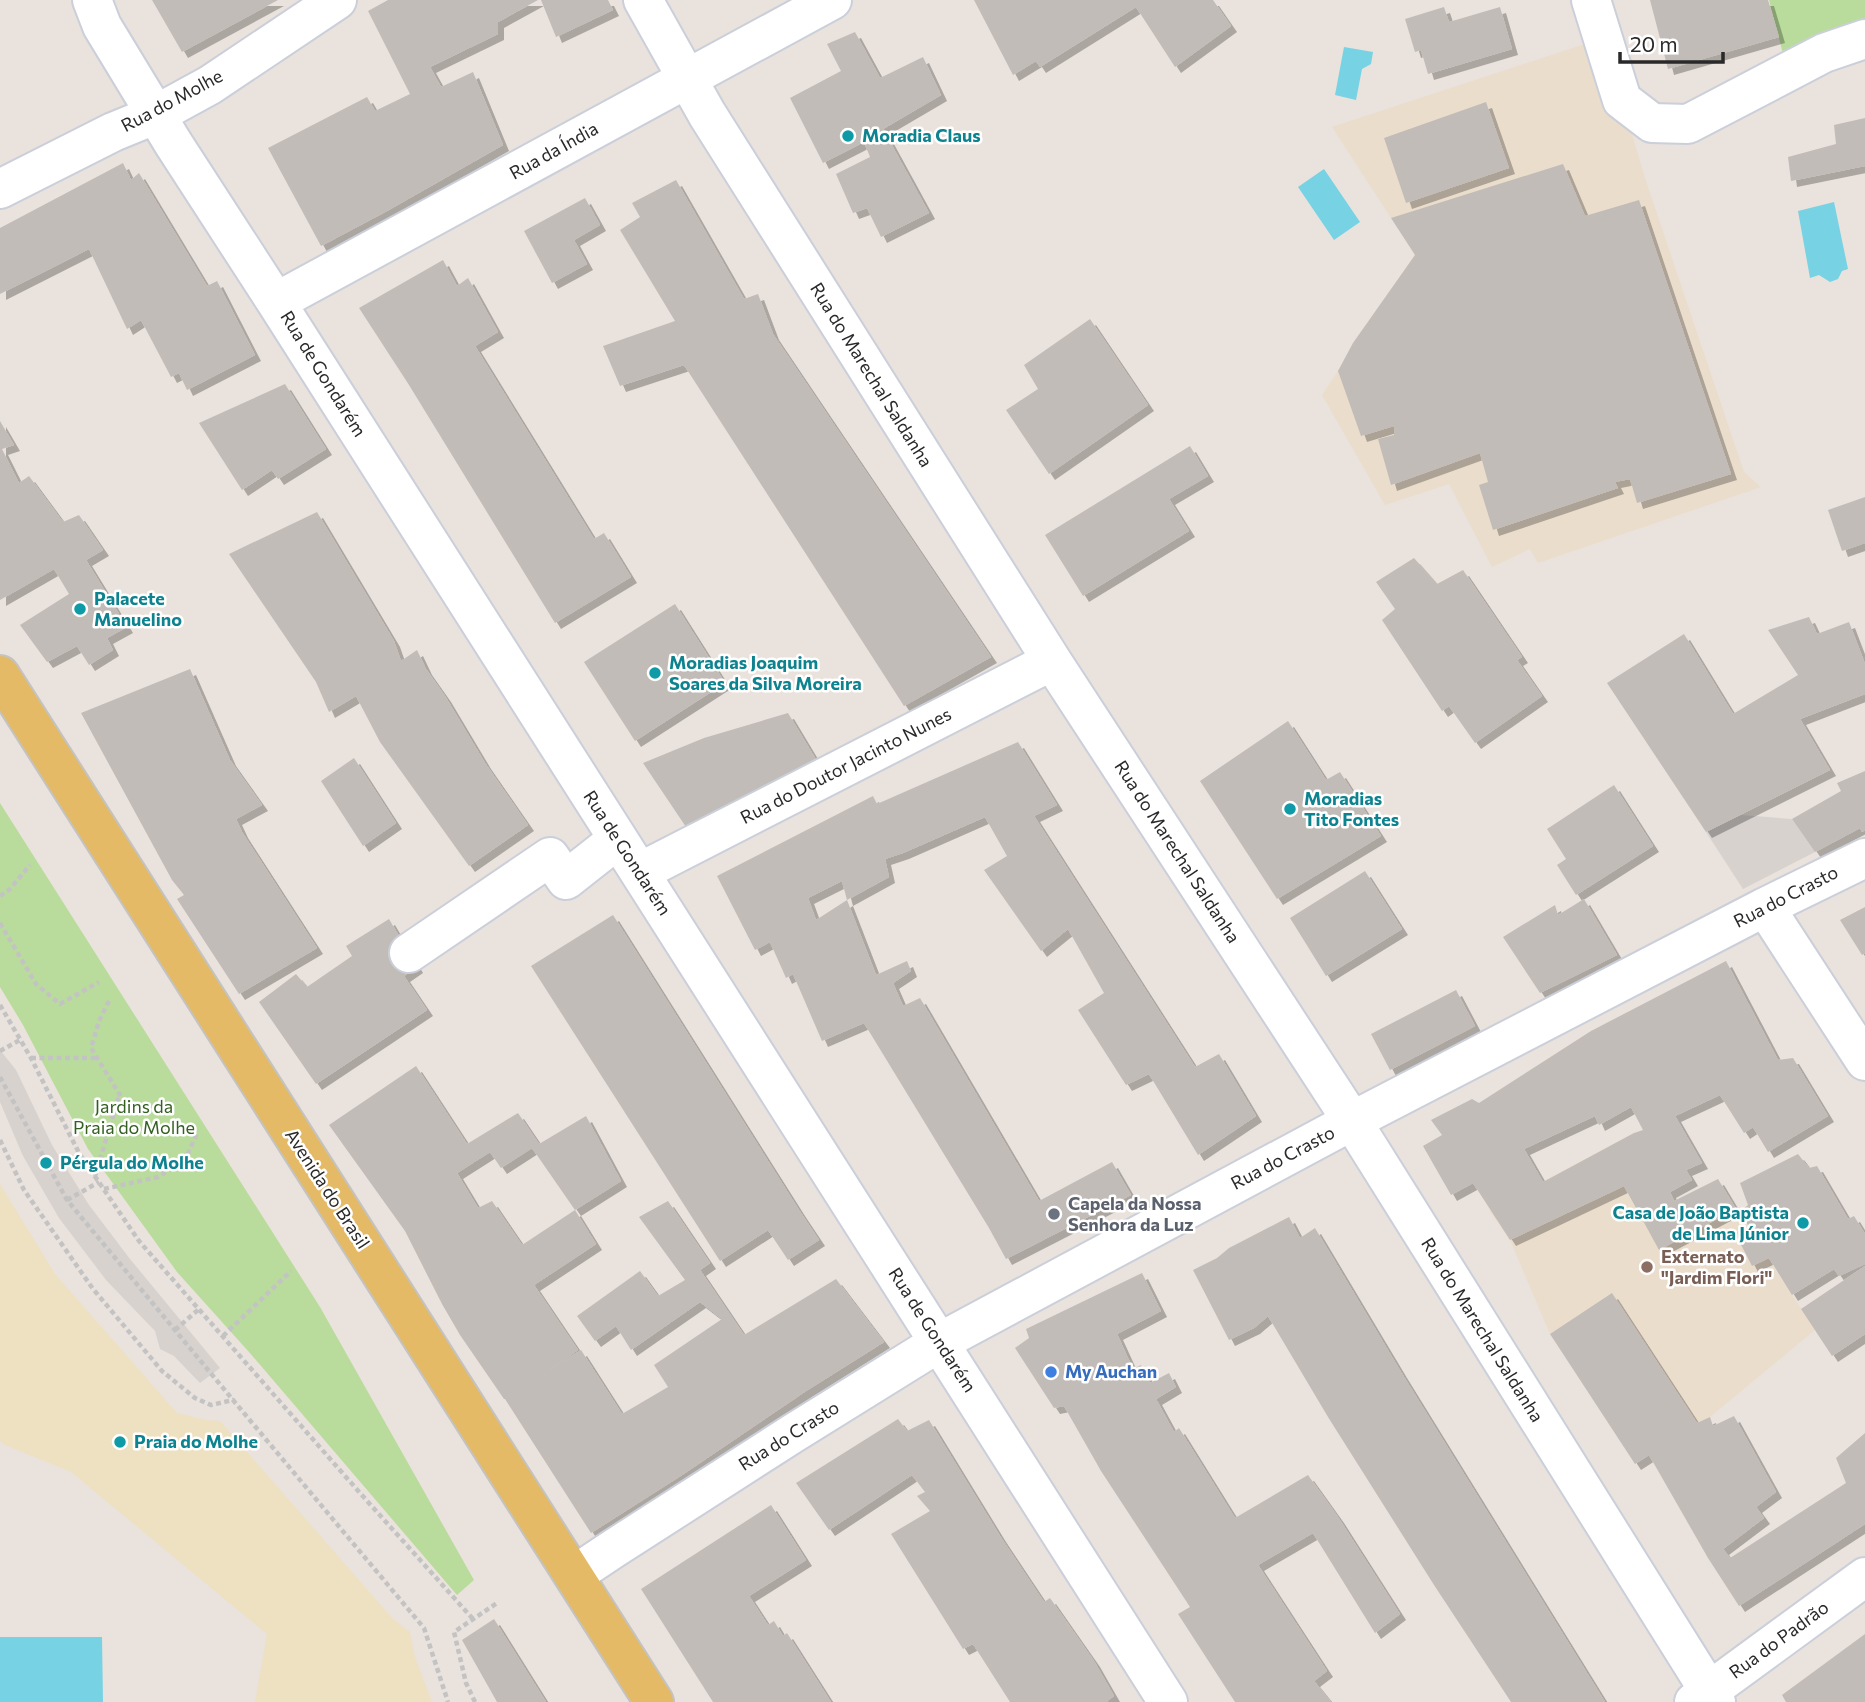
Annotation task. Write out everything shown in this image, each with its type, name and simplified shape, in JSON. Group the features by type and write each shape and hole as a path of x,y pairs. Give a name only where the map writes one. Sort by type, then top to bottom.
{"main road":[{"name":"Avenida do Brasil","path":"0,675 654,1702"}],"street":[{"name":"Rua de Gondarém","path":"92,0 102,26 173,143 1168,1702"},
{"name":"Rua do Molhe","path":"0,189 113,132 157,114 210,85 337,0"},
{"name":"Rua do Marechal Saldanha","path":"643,0 714,126 1052,661 1352,1121 1706,1698"},
{"name":"Rua da Índia","path":"276,302 832,0"},
{"path":"1591,0 1622,100 1651,123 1688,124 1824,53 1865,39"},
{"name":"Rua do Doutor Jacinto Nunes","path":"639,872 1052,661"},
{"path":"409,953 550,857 566,880 618,839"},
{"name":"Rua do Crasto","path":"574,1575 713,1484 940,1342 1352,1121 1865,858"},
{"path":"1765,907 1865,1061"},
{"name":"Rua do Padrão","path":"1706,1698 1865,1577"}],"path":[{"path":"0,896 10,889 30,865"},
{"path":"0,923 36,984 60,1003 99,982"},
{"path":"109,1001 99,1021 91,1048 128,1108 155,1109 176,1101"},
{"path":"0,1005 31,1058 79,1153 139,1241 473,1619"},
{"path":"0,1051 20,1040"},
{"path":"31,1058 97,1058"},
{"path":"0,1077 67,1200 424,1628 448,1702"},
{"path":"95,1176 120,1095"},
{"path":"104,1189 158,1177 185,1160 197,1133"},
{"path":"0,1140 24,1190 93,1289 162,1371 195,1398 212,1405 233,1400"},
{"path":"67,1200 99,1182"},
{"path":"223,1336 291,1271"},
{"path":"175,1330 199,1310"},
{"path":"475,1702 466,1683 454,1632 497,1603"}],"shaded area":[{"path":"1603,38 1646,181 1744,472 1761,487 1538,563 1530,549 1492,567 1449,484 1385,505 1322,395 1353,343 1415,255 1332,127"},
{"path":"1741,815 1792,819 1815,852 1743,889 1706,832"},
{"name":"Pérgula do Molhe","path":"0,1050 16,1070 52,1145 89,1205 220,1368 200,1383 174,1356 160,1349 155,1331 106,1280 59,1218 23,1156 0,1102"},
{"name":"Externato \"Jardim Flori\"","path":"1634,1133 1674,1201 1718,1179 1815,1330 1710,1417 1697,1423 1612,1294 1550,1334 1510,1240 1489,1210"}],"green space":[{"path":"1769,0 1865,0 1865,41 1793,70 1782,50"},
{"name":"Jardins da Praia do Molhe","path":"0,803 320,1307 474,1580 457,1595 177,1272 88,1149 0,987"}],"sand":[{"name":"Praia do Molhe","path":"0,1184 55,1274 177,1413 220,1421 393,1619 410,1632 415,1657 432,1702 255,1702 267,1634 71,1472 3,1444 0,1440"}],"water":[{"path":"1344,47 1373,52 1371,64 1362,69 1356,100 1335,95"},
{"path":"1324,169 1360,222 1334,240 1298,187"},
{"path":"1834,202 1848,269 1842,271 1838,279 1830,282 1819,275 1810,278 1798,211"},
{"path":"0,1637 102,1637 103,1702 0,1702"}],"building":[{"path":"152,0 278,0 182,52"},
{"path":"388,0 538,0 498,22 498,34 430,67 441,87 473,72 503,145 321,246 268,148 367,97 375,111 410,94 368,11"},
{"path":"541,0 608,0 613,10 556,37"},
{"path":"974,0 1213,0 1231,26 1175,67 1136,7 1040,67 1036,61 1013,75"},
{"path":"1650,0 1768,0 1779,37 1668,69"},
{"path":"1444,7 1449,22 1500,7 1512,49 1428,74 1421,50 1415,52 1405,19"},
{"name":"Moradia Claus","path":"855,32 880,78 923,57 941,95 883,129 929,213 881,237 867,208 853,213 836,174 870,157 864,142 823,163 790,98 841,71 827,44"},
{"path":"1486,102 1509,168 1406,203 1384,138"},
{"path":"1865,118 1865,166 1791,181 1788,157 1836,144 1834,125"},
{"path":"123,163 131,180 139,173 207,286 217,281 255,355 187,390 179,373 171,377 141,320 127,329 89,249 0,294 0,228"},
{"path":"1563,164 1585,216 1639,200 1731,474 1637,503 1630,479 1615,482 1618,488 1493,530 1479,485 1488,482 1480,453 1391,485 1378,439 1394,435 1394,426 1361,436 1338,371 1353,343 1415,255 1391,218"},
{"path":"676,180 744,299 758,294 773,334 991,657 904,706 684,365 620,386 603,346 675,321 620,230 640,217 632,203"},
{"path":"585,198 600,225 574,240 587,264 552,283 524,231"},
{"path":"443,260 457,286 468,278 498,332 475,346 594,539 604,533 631,577 555,623 359,308"},
{"path":"1090,319 1148,405 1049,474 1006,410 1038,389 1024,365"},
{"path":"285,384 326,449 278,479 272,470 242,490 199,423"},
{"path":"0,421 14,445 2,449 19,483 29,476 63,522 79,515 103,550 86,560 127,627 107,638 113,650 89,665 77,646 47,662 20,625 69,594 54,569 0,600"},
{"path":"1190,446 1208,476 1169,499 1189,531 1083,596 1045,535"},
{"path":"1865,497 1865,543 1842,551 1828,510"},
{"path":"317,512 394,641 401,661 417,650 485,763 528,825 469,866 380,742 356,696 329,712 316,682 229,554"},
{"path":"1414,558 1437,584 1463,570 1522,657 1517,660 1542,696 1475,743 1449,706 1442,711 1382,620 1395,609 1376,582"},
{"name":"Moradias Joaquim Soares da Silva Moreira","path":"675,604 725,683 635,741 584,662"},
{"path":"1809,617 1817,634 1849,622 1865,664 1865,694 1800,719 1830,770 1706,832 1607,683 1684,634 1733,714 1798,675 1768,630"},
{"path":"190,669 230,760 262,805 236,819 317,948 239,994 177,899 184,895 172,880 81,713"},
{"path":"788,713 821,768 686,827 643,763 704,738"},
{"name":"Moradias Tito Fontes","path":"1288,721 1326,780 1340,772 1381,836 1277,899 1200,781"},
{"path":"1018,742 1057,805 1034,816 1195,1067 1219,1054 1256,1116 1198,1155 1149,1074 1126,1085 1078,1010 1104,993 1068,929 1041,951 984,870 1007,856 985,817 885,859 889,877 847,900 876,975 907,961 911,971 893,983 903,1006 920,998 1039,1201 1112,1162 1131,1195 1006,1259 864,1023 822,1041 793,974 786,978 770,942 755,950 717,876 873,796 877,804","holes":["842,881 847,900 816,920 808,898"]},
{"path":"354,758 396,823 363,846 321,781"},
{"path":"1865,771 1865,830 1862,832 1860,828 1815,852 1792,819 1841,791 1837,783"},
{"path":"1614,785 1653,846 1576,895 1557,865 1566,859 1547,829"},
{"path":"1365,871 1402,929 1326,976 1290,918"},
{"path":"1584,899 1617,955 1540,993 1503,937 1555,905 1558,915"},
{"path":"1865,907 1865,953 1862,955 1840,920"},
{"path":"613,915 819,1240 788,1260 768,1230 720,1261 531,966"},
{"path":"389,919 417,967 404,976 427,1010 316,1084 259,1002 296,974 307,987 352,956 346,946"},
{"path":"1726,961 1778,1060 1793,1058 1828,1116 1768,1152 1753,1127 1744,1133 1720,1095 1675,1116 1702,1163 1686,1170 1692,1180 1670,1192 1674,1201 1718,1179 1736,1209 1659,1250 1624,1186 1510,1240 1473,1183 1451,1195 1423,1146 1442,1135 1431,1120 1472,1099 1479,1103 1591,1031","holes":["1631,1107 1643,1130 1543,1182 1524,1149 1595,1116 1599,1125"]},
{"path":"1456,990 1475,1026 1390,1070 1371,1034"},
{"path":"416,1066 467,1144 518,1113 539,1144 586,1116 621,1181 575,1210 596,1244 534,1285 578,1350 542,1375 581,1350 622,1414 668,1387 654,1365 722,1319 700,1302 631,1350 616,1326 595,1341 577,1316 640,1271 658,1296 685,1280 639,1217 668,1201 710,1263 700,1270 744,1335 836,1279 884,1342 591,1533 505,1399 460,1335 405,1231 329,1125","holes":["532,1148 575,1210 522,1245 492,1201 478,1208 457,1173 490,1152 501,1168"]},
{"name":"Casa de João Baptista de Lima Júnior","path":"1798,1154 1809,1168 1817,1166 1848,1219 1854,1216 1865,1234 1865,1264 1839,1276 1834,1269 1792,1295 1769,1258 1752,1266 1735,1233 1749,1227 1740,1212 1748,1205 1740,1183"},
{"path":"1289,1217 1300,1238 1315,1228 1605,1702 1511,1702 1328,1417 1268,1316 1254,1328 1229,1340 1193,1270"},
{"path":"1865,1266 1865,1334 1832,1356 1801,1309"},
{"path":"1142,1273 1161,1311 1117,1334 1133,1369 1141,1365 1150,1383 1169,1373 1176,1387 1156,1399 1174,1432 1179,1428 1235,1518 1308,1475 1400,1614 1375,1633 1313,1533 1258,1565 1327,1671 1314,1681 1331,1702 1235,1702 1178,1614 1190,1607 1101,1471 1064,1406 1054,1408 1015,1348 1029,1338 1026,1329"},
{"path":"1612,1293 1697,1423 1710,1417 1713,1426 1734,1416 1776,1492 1756,1507 1764,1518 1723,1549 1730,1558 1846,1483 1836,1458 1865,1433 1865,1524 1739,1606 1649,1455 1635,1464 1550,1334"},
{"path":"898,1419 907,1431 929,1420 1044,1602 1050,1598 1094,1661 1114,1696 1108,1702 1010,1702 973,1644 963,1649 891,1534 930,1511 917,1496 925,1492 912,1475 829,1530 796,1483"},
{"path":"771,1505 806,1560 749,1596 768,1625 774,1621 783,1636 787,1633 831,1702 713,1702 641,1589"},
{"path":"494,1619 546,1702 497,1702 462,1640"},
{"path":"1865,1634 1865,1702 1786,1702 1782,1695"}],"place":[{"name":"Moradia Claus","path":"848,136"},
{"name":"Palacete Manuelino","path":"80,609"},
{"name":"Moradias Joaquim Soares da Silva Moreira","path":"655,673"},
{"name":"Moradias Tito Fontes","path":"1290,809"},
{"name":"Pérgula do Molhe","path":"46,1163"},
{"name":"Capela da Nossa Senhora da Luz","path":"1054,1214"},
{"name":"Casa de João Baptista de Lima Júnior","path":"1803,1223"},
{"name":"Externato \"Jardim Flori\"","path":"1647,1267"},
{"name":"My Auchan","path":"1051,1372"},
{"name":"Praia do Molhe","path":"120,1442"}]}
